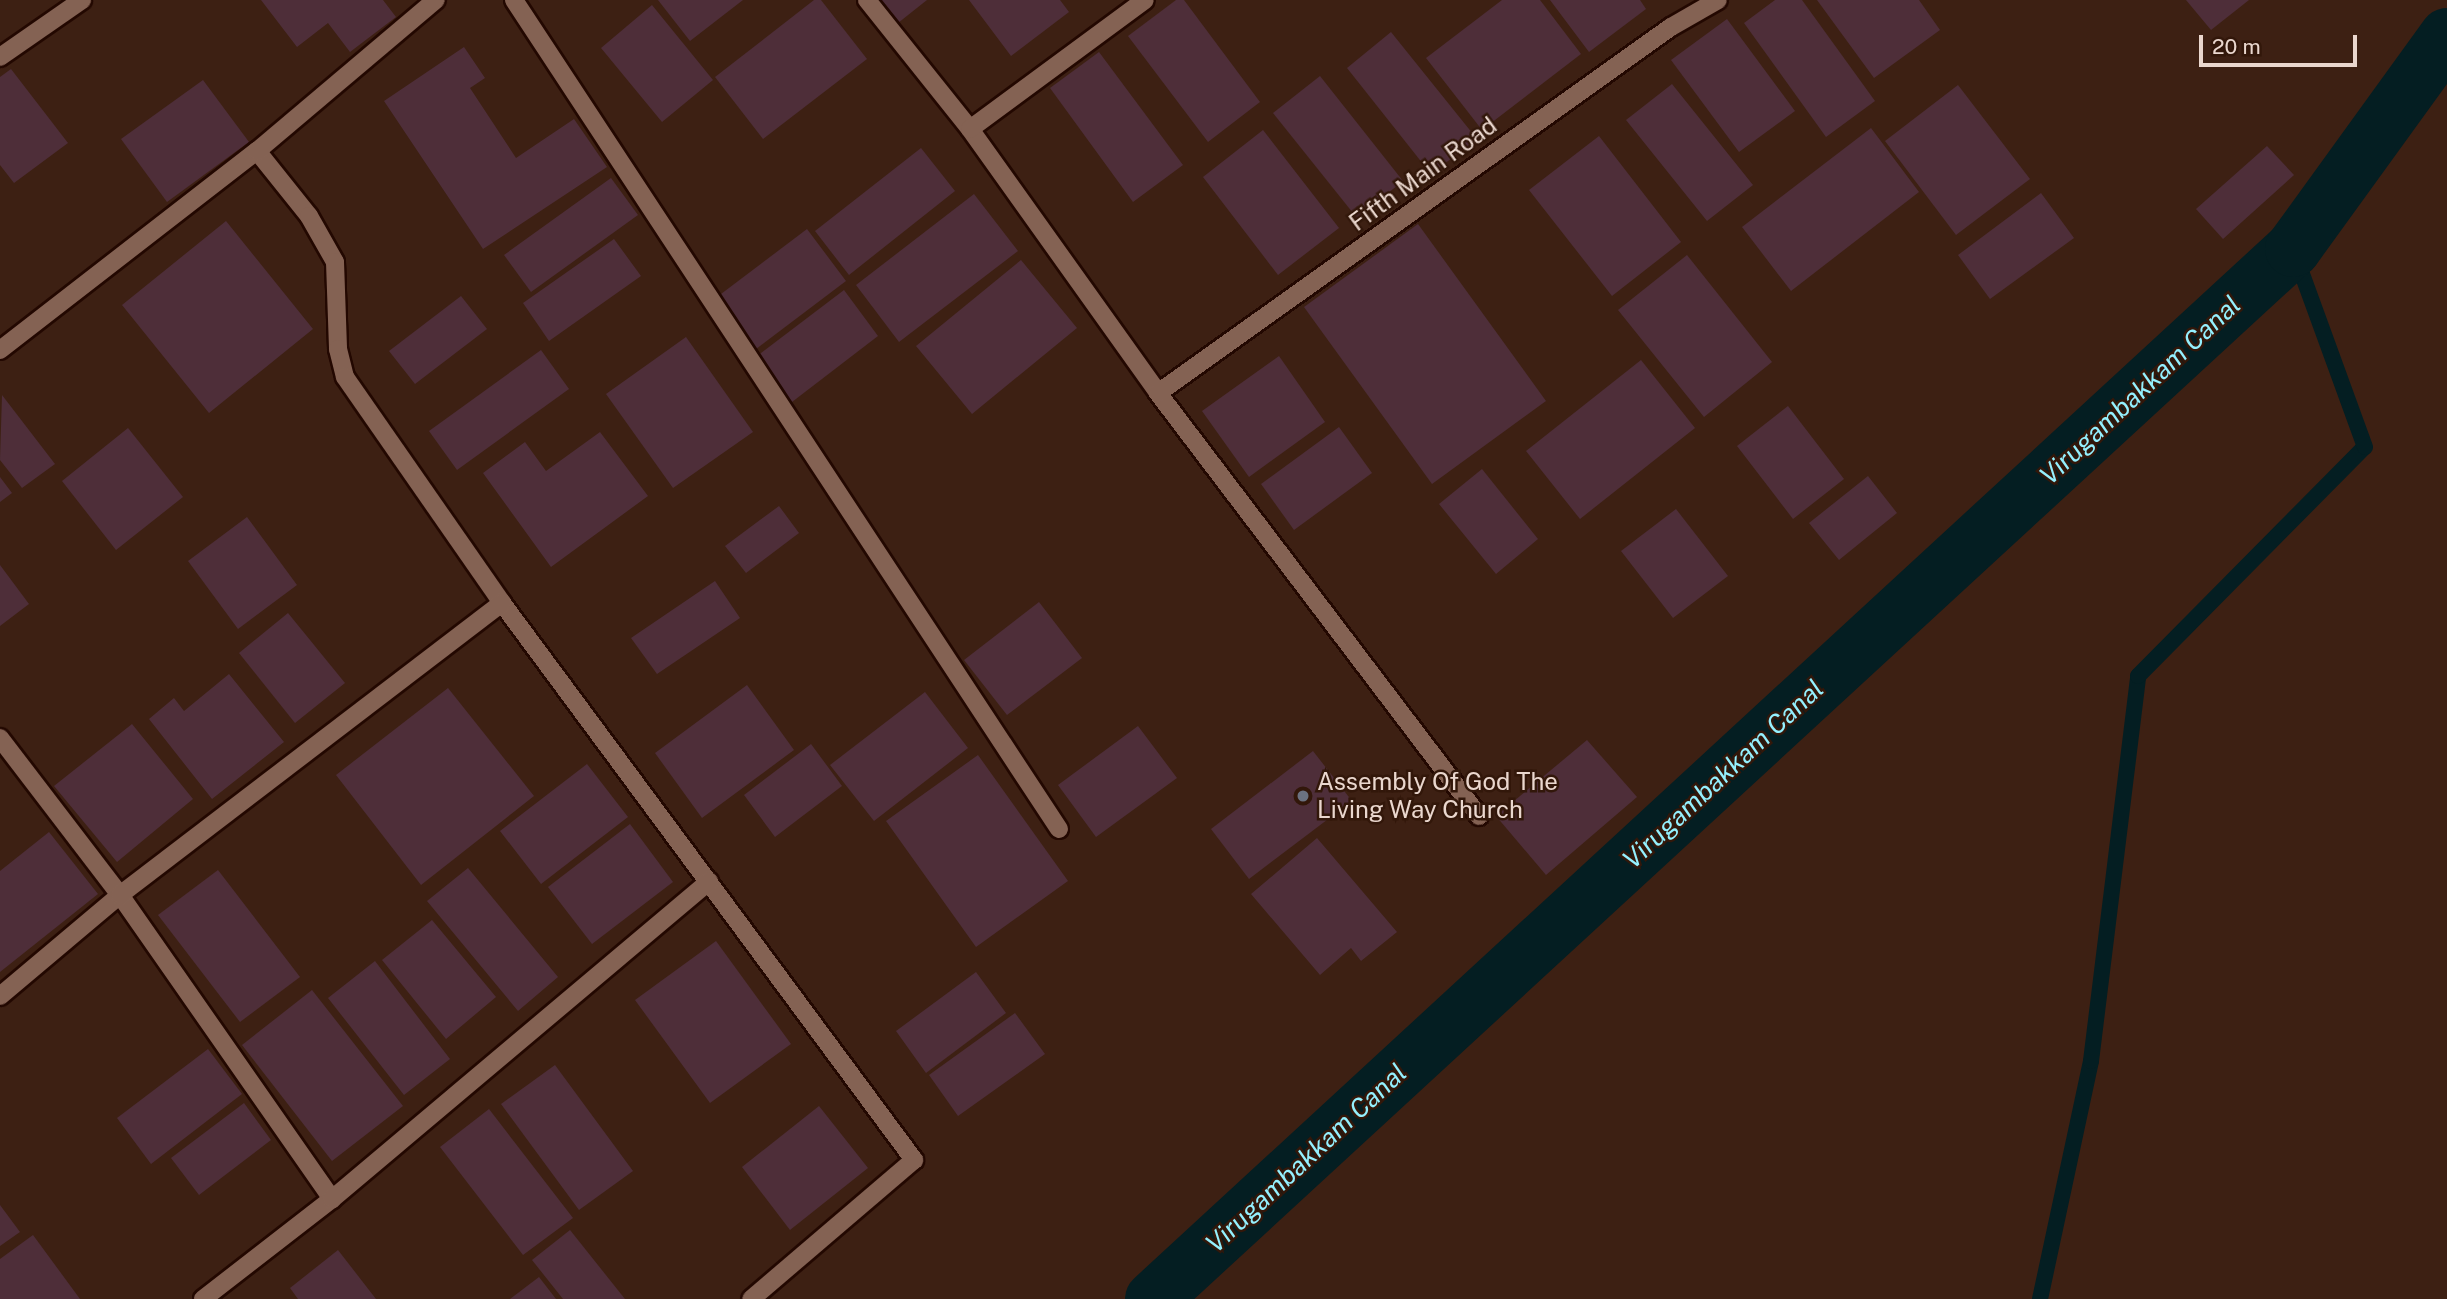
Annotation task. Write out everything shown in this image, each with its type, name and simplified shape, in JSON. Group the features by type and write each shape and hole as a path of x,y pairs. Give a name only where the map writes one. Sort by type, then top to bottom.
{"street":[{"path":"0,57 82,0"},
{"path":"0,349 257,151 436,0"},
{"path":"514,0 1059,829"},
{"path":"867,0 970,129 1158,393 1479,816"},
{"path":"970,129 1144,0"},
{"name":"Fifth Main Road","path":"1158,393 1671,27 1718,0"},
{"path":"257,151 309,216 335,262 338,349 345,377 502,603 914,1160 751,1299"},
{"path":"0,996 120,895 502,603"},
{"path":"0,738 120,895 332,1199"},
{"path":"202,1299 332,1199 709,882"}],"building":[{"path":"261,0 383,0 396,17 350,52 328,23 297,47"},
{"path":"658,0 743,0 690,41"},
{"path":"814,0 821,0 867,59 763,139 715,77"},
{"path":"879,0 927,0 898,23"},
{"path":"969,0 1060,0 1069,12 1011,56"},
{"path":"1176,0 1184,0 1260,102 1208,142 1128,36"},
{"path":"1502,0 1540,0 1581,54 1482,130 1426,58"},
{"path":"1550,0 1640,0 1646,9 1589,52"},
{"path":"1775,0 1802,0 1875,101 1826,137 1744,23"},
{"path":"1817,0 1919,0 1940,30 1874,78"},
{"path":"2186,0 2249,0 2211,30"},
{"path":"652,5 713,80 662,122 601,48"},
{"path":"1727,19 1795,111 1739,152 1671,60"},
{"path":"1391,32 1477,139 1431,174 1347,68"},
{"path":"464,47 485,78 470,88 516,158 574,119 607,167 483,249 384,101"},
{"path":"1099,52 1183,165 1133,202 1050,88"},
{"path":"11,69 68,143 14,183 0,165 0,77"},
{"path":"1320,76 1403,181 1357,218 1273,113"},
{"path":"203,80 249,142 167,202 121,139"},
{"path":"1672,84 1753,185 1707,221 1626,120"},
{"path":"1958,85 2030,179 1956,235 1885,141"},
{"path":"1871,128 1919,192 1791,291 1742,227"},
{"path":"1263,130 1339,228 1278,275 1203,177"},
{"path":"1599,136 1681,242 1612,296 1529,190"},
{"path":"2267,146 2294,175 2223,239 2196,209"},
{"path":"921,148 955,191 849,275 815,231"},
{"path":"611,178 638,215 531,292 504,255"},
{"path":"2041,193 2074,238 1990,299 1958,255"},
{"path":"974,194 1018,251 899,342 856,285"},
{"path":"226,221 313,329 209,413 122,305"},
{"path":"1418,224 1546,401 1432,484 1304,307"},
{"path":"807,229 846,281 756,349 717,297"},
{"path":"614,239 641,276 549,341 523,303"},
{"path":"1687,255 1772,362 1704,417 1618,310"},
{"path":"1021,260 1077,328 972,414 916,346"},
{"path":"844,290 878,336 792,402 757,356"},
{"path":"461,296 487,329 415,384 389,351"},
{"path":"686,337 753,432 673,488 606,394"},
{"path":"541,350 569,389 457,470 429,431"},
{"path":"1279,356 1325,422 1249,477 1202,411"},
{"path":"1641,360 1695,428 1580,519 1526,451"},
{"path":"2,395 55,464 22,488 0,460"},
{"path":"1788,406 1844,479 1793,519 1737,446"},
{"path":"1339,427 1372,473 1294,530 1261,484"},
{"path":"128,428 183,497 116,550 62,481"},
{"path":"600,432 648,496 551,567 483,473 525,442 546,471"},
{"path":"1482,469 1538,539 1496,574 1439,504"},
{"path":"1868,476 1897,513 1839,560 1809,523"},
{"path":"0,477 12,493 0,502"},
{"path":"779,506 799,533 746,573 725,546"},
{"path":"1676,509 1728,576 1673,618 1621,551"},
{"path":"247,517 297,585 238,629 188,561"},
{"path":"0,565 29,604 0,626"},
{"path":"715,581 740,618 657,674 631,638"},
{"path":"1039,602 1082,658 1007,715 964,660"},
{"path":"288,613 345,683 295,723 239,653"},
{"path":"229,674 284,742 212,799 149,719 174,698 184,711"},
{"path":"747,685 794,750 702,818 655,753"},
{"path":"448,688 534,796 421,885 336,775"},
{"path":"925,692 968,748 874,821 830,765"},
{"path":"132,724 193,799 117,862 54,786"},
{"path":"1138,726 1177,778 1096,837 1058,785"},
{"path":"1587,740 1637,797 1546,875 1496,816"},
{"path":"811,744 842,786 775,837 744,795"},
{"path":"1313,751 1352,801 1249,879 1211,829"},
{"path":"978,755 1068,881 976,947 886,821"},
{"path":"587,764 628,817 541,884 500,831"},
{"path":"630,824 673,882 592,944 548,887"},
{"path":"49,832 98,894 0,972 0,871"},
{"path":"1317,838 1397,932 1361,961 1351,948 1320,975 1251,894"},
{"path":"468,868 558,977 518,1011 427,901"},
{"path":"218,870 300,977 240,1022 158,915"},
{"path":"432,920 496,997 446,1039 382,960"},
{"path":"716,941 791,1044 710,1103 635,1000"},
{"path":"375,961 450,1059 404,1095 328,998"},
{"path":"976,972 1006,1013 926,1073 896,1031"},
{"path":"312,990 403,1106 332,1161 242,1045"},
{"path":"1015,1013 1045,1054 958,1116 929,1075"},
{"path":"208,1049 242,1094 151,1164 117,1118"},
{"path":"555,1065 633,1171 579,1210 501,1104"},
{"path":"244,1103 271,1140 199,1195 171,1158"},
{"path":"819,1106 868,1168 790,1230 742,1167"},
{"path":"489,1109 573,1218 523,1255 440,1147"},
{"path":"0,1205 20,1232 0,1246"},
{"path":"570,1230 625,1299 563,1299 532,1260"},
{"path":"33,1235 80,1299 0,1299 0,1259"},
{"path":"338,1250 376,1299 298,1299 290,1288"},
{"path":"539,1277 556,1299 510,1299"}],"waterway":[{"name":"Virugambakkam Canal","path":"1153,1299 2293,249 2447,36"},
{"name":"Virugambakkam Canal","path":"2040,1299 2091,1061 2138,676 2365,447 2293,249"}],"place":[{"name":"Assembly Of God The Living Way Church","path":"1303,796"}]}
